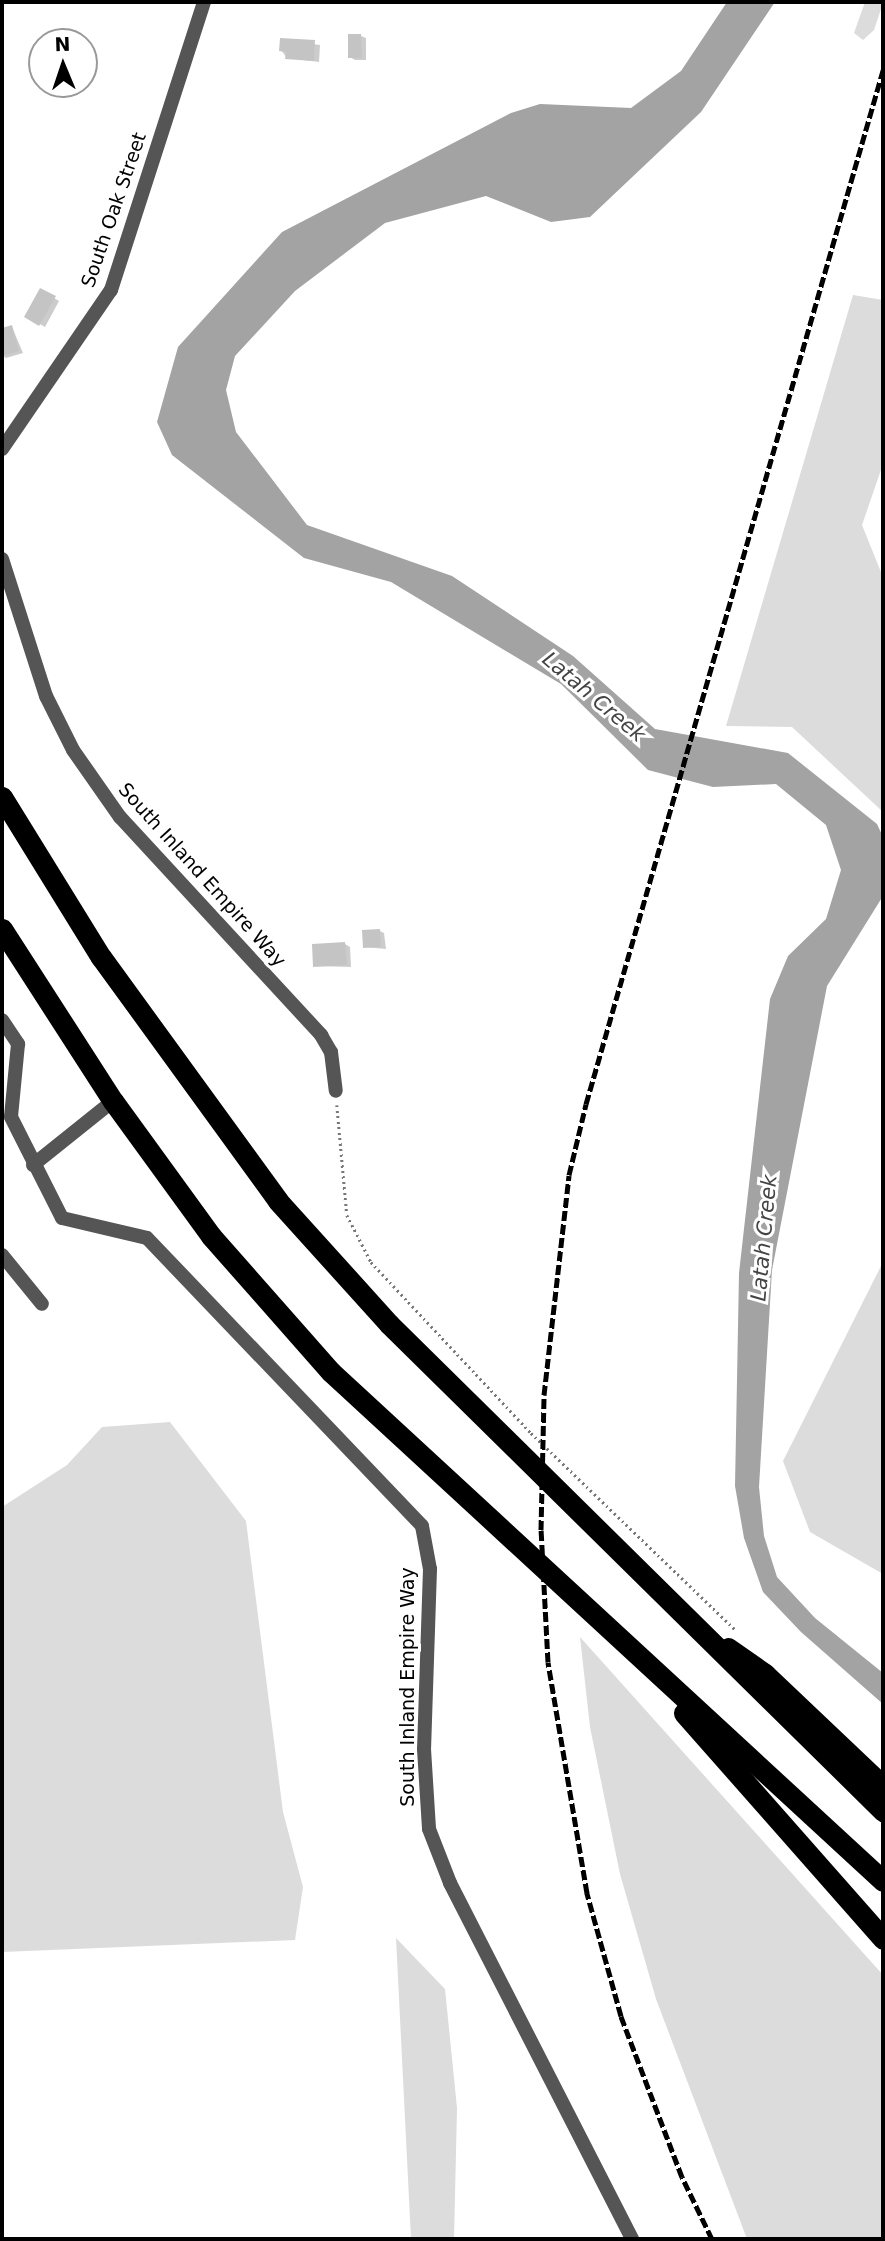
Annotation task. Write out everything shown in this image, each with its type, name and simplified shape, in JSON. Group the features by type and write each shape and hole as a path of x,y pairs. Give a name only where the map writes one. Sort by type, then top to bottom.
{"highway":[{"path":"2,797 101,957 278,1201 389,1324 674,1609 883,1811"},
{"path":"2,929 113,1101 211,1236 331,1372 883,1881"},
{"path":"674,1609 765,1674 883,1786"},
{"path":"628,1648 883,1939"}],"street":[{"name":"South Oak Street","path":"2,449 111,290 204,2"},
{"name":"South Inland Empire Way","path":"2,559 46,696 73,750 120,817 321,1035 331,1052 336,1091"},
{"name":"South Inland Empire Way","path":"2,1020 18,1044 11,1117 62,1218 147,1238 422,1526 430,1569 424,1749 429,1829 450,1883 632,2239"},
{"path":"33,1165 113,1101"},
{"path":"2,1255 42,1304"}],"path":[{"path":"336,1091 347,1215 371,1262 531,1433 745,1638"}],"shaded area":[{"path":"865,2 883,3 874,30 863,40 854,33"},
{"path":"853,295 883,300 883,464 862,525 883,577 883,812 792,727 726,726"},
{"path":"883,1262 883,1574 810,1532 783,1461"},
{"path":"170,1422 246,1521 283,1812 303,1887 295,1940 2,1952 2,1507 67,1465 102,1427"},
{"path":"580,1637 883,1975 883,2239 747,2239 656,1999 620,1874 590,1727"},
{"path":"396,1938 445,1989 457,2108 454,2239 411,2239"}],"water":[{"name":"Latah Creek","path":"727,2 775,2 701,112 590,217 551,222 486,196 385,223 295,291 235,356 226,390 236,432 307,525 452,576 573,656 655,729 788,753 877,824 883,837 883,896 827,986 772,1270 759,1487 764,1536 777,1577 815,1618 883,1673 883,1704 801,1632 763,1592 744,1538 735,1486 739,1273 770,999 788,956 826,919 841,870 826,825 776,784 713,787 648,770 561,684 391,582 304,558 172,455 157,422 178,347 282,232 511,113 540,104 631,108 681,71"}],"building":[{"path":"348,34 361,34 362,58 348,58"},
{"path":"280,38 315,40 314,61 285,59 286,52 279,51"},
{"path":"40,288 56,296 39,326 24,317"},
{"path":"12,325 19,351 2,356 2,328"},
{"path":"380,929 381,947 363,948 362,930"},
{"path":"345,942 347,965 313,967 312,944"}],"railway":[{"path":"712,2239 682,2177 621,2016 587,1893 548,1662 541,1530 544,1395 569,1175 586,1104 883,70"}]}
